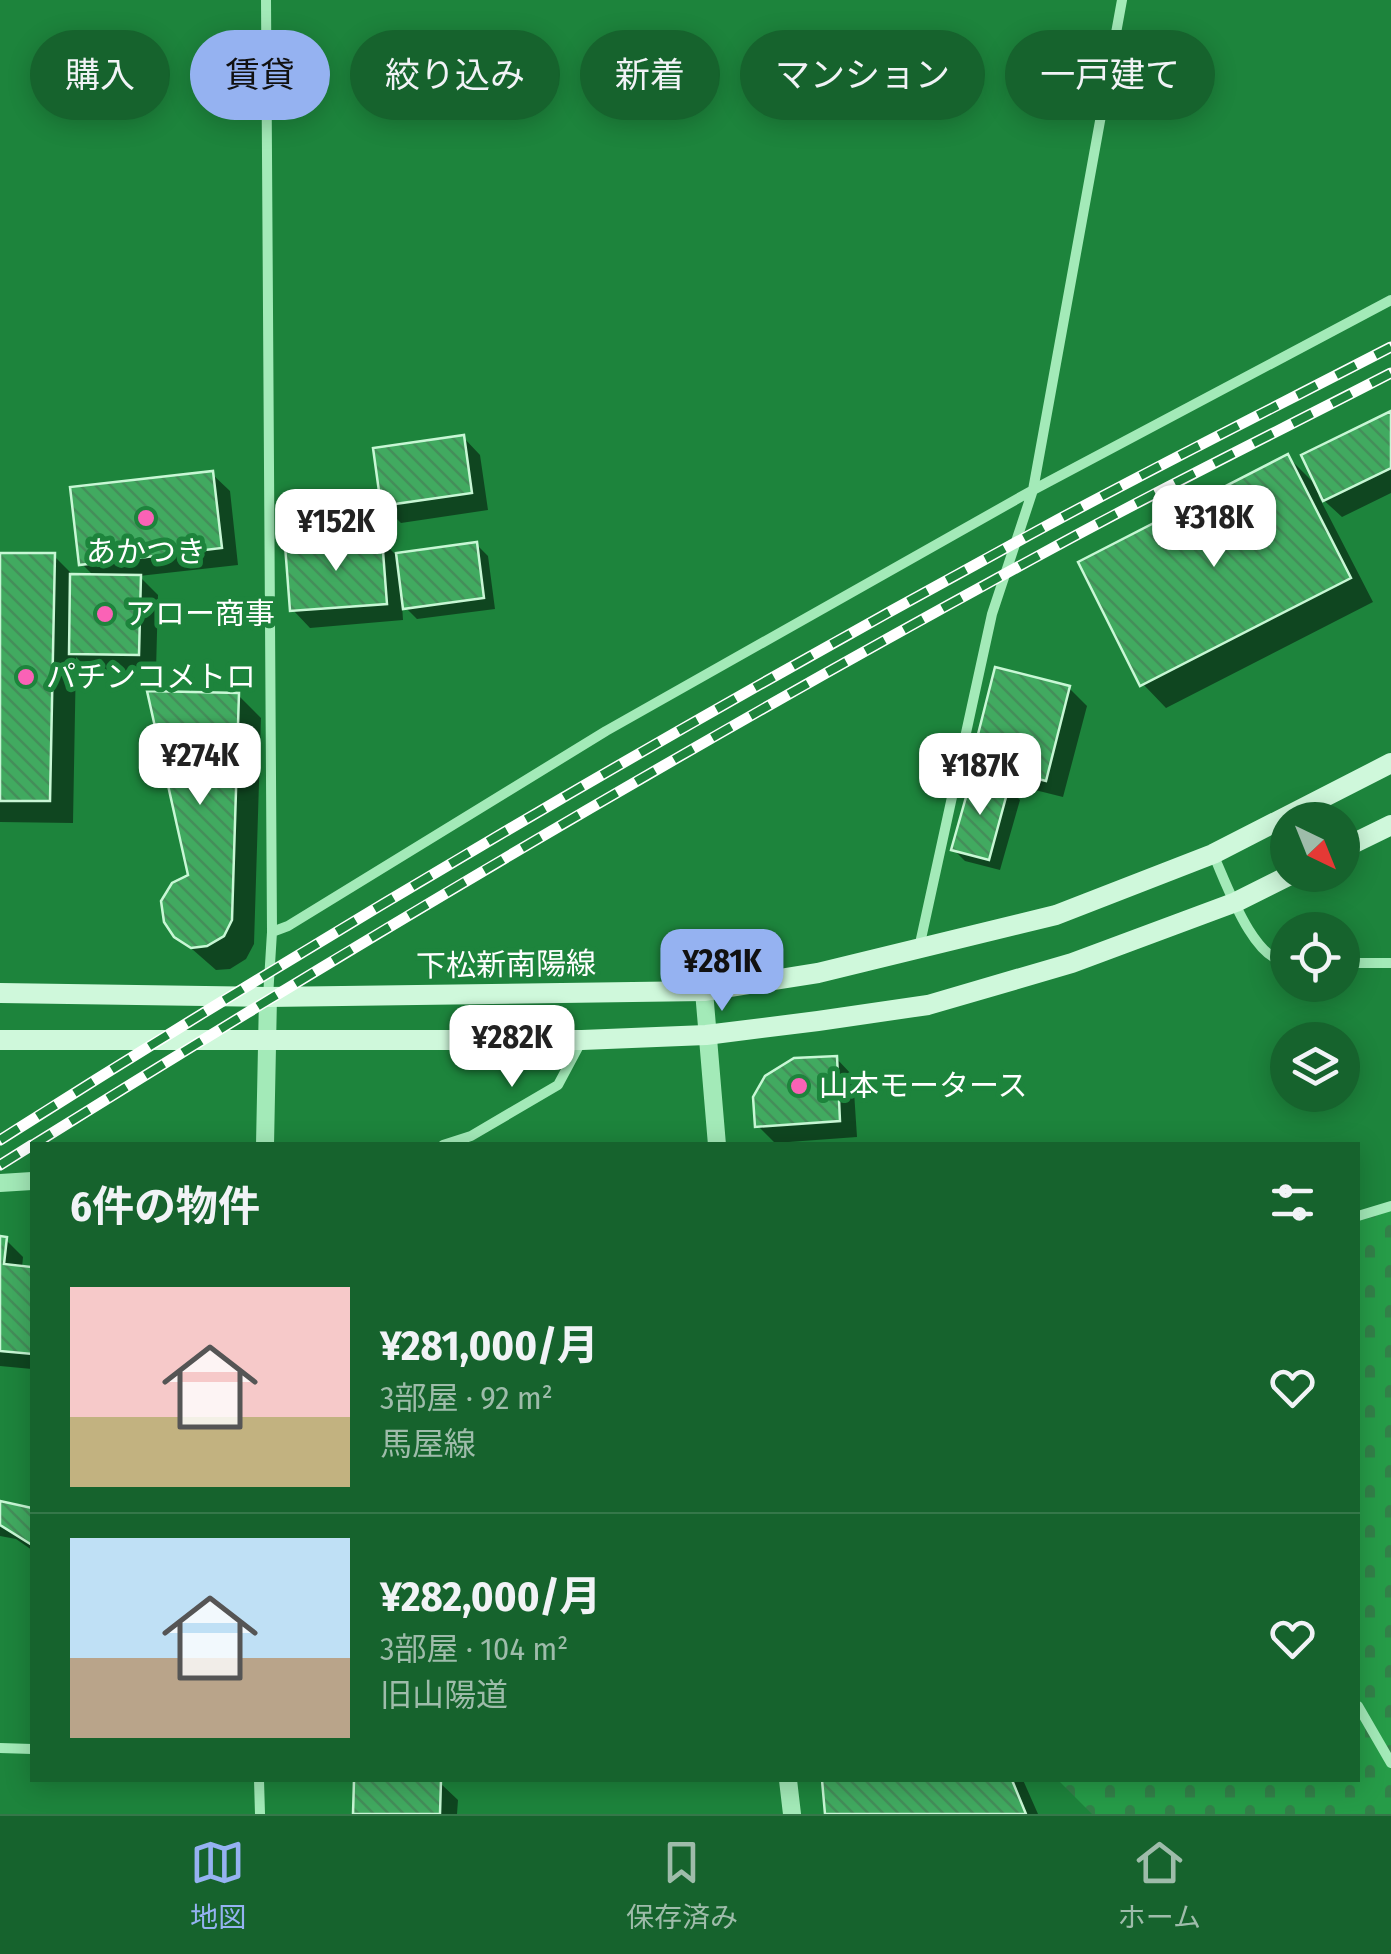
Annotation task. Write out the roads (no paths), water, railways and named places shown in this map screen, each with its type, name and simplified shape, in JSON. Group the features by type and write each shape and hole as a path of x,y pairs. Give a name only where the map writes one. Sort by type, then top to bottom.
{"main road":[{"name":"下松新南陽線","path":"0,993 268,997 704,991 818,974 1056,915 1213,854 1391,763"},
{"path":"1360,840 1391,825"},
{"path":"0,1040 582,1040 706,1035 928,1005 1072,962 1236,902 1270,885"}],"street":[{"path":"265,1142 272,932 266,0"},
{"path":"919,949 992,614 1034,490 1122,0"},
{"path":"272,932 288,926 606,731 1034,490 1391,300"},
{"path":"1213,854 1257,945 1270,955"},
{"path":"1360,962 1391,963"},
{"path":"704,991 717,1142"},
{"path":"451,1142 484,1130 558,1085 582,1040"},
{"path":"0,1183 30,1180"},
{"path":"1360,1215 1391,1206"},
{"path":"1360,1710 1391,1764"},
{"path":"0,1748 30,1750"},
{"path":"259,1782 260,1814"},
{"path":"788,1782 792,1814"}],"railway":[{"path":"0,1140 388,901 650,747 1048,525 1391,347"},
{"path":"38,1142 410,915 792,693 1091,527 1391,373"},
{"path":"0,1165 30,1146"}],"place":[{"name":"あかつき","path":"146,518"},
{"name":"アロー商事","path":"105,614"},
{"name":"パチンコメトロ","path":"26,677"},
{"name":"山本モータース","path":"799,1086"}]}
